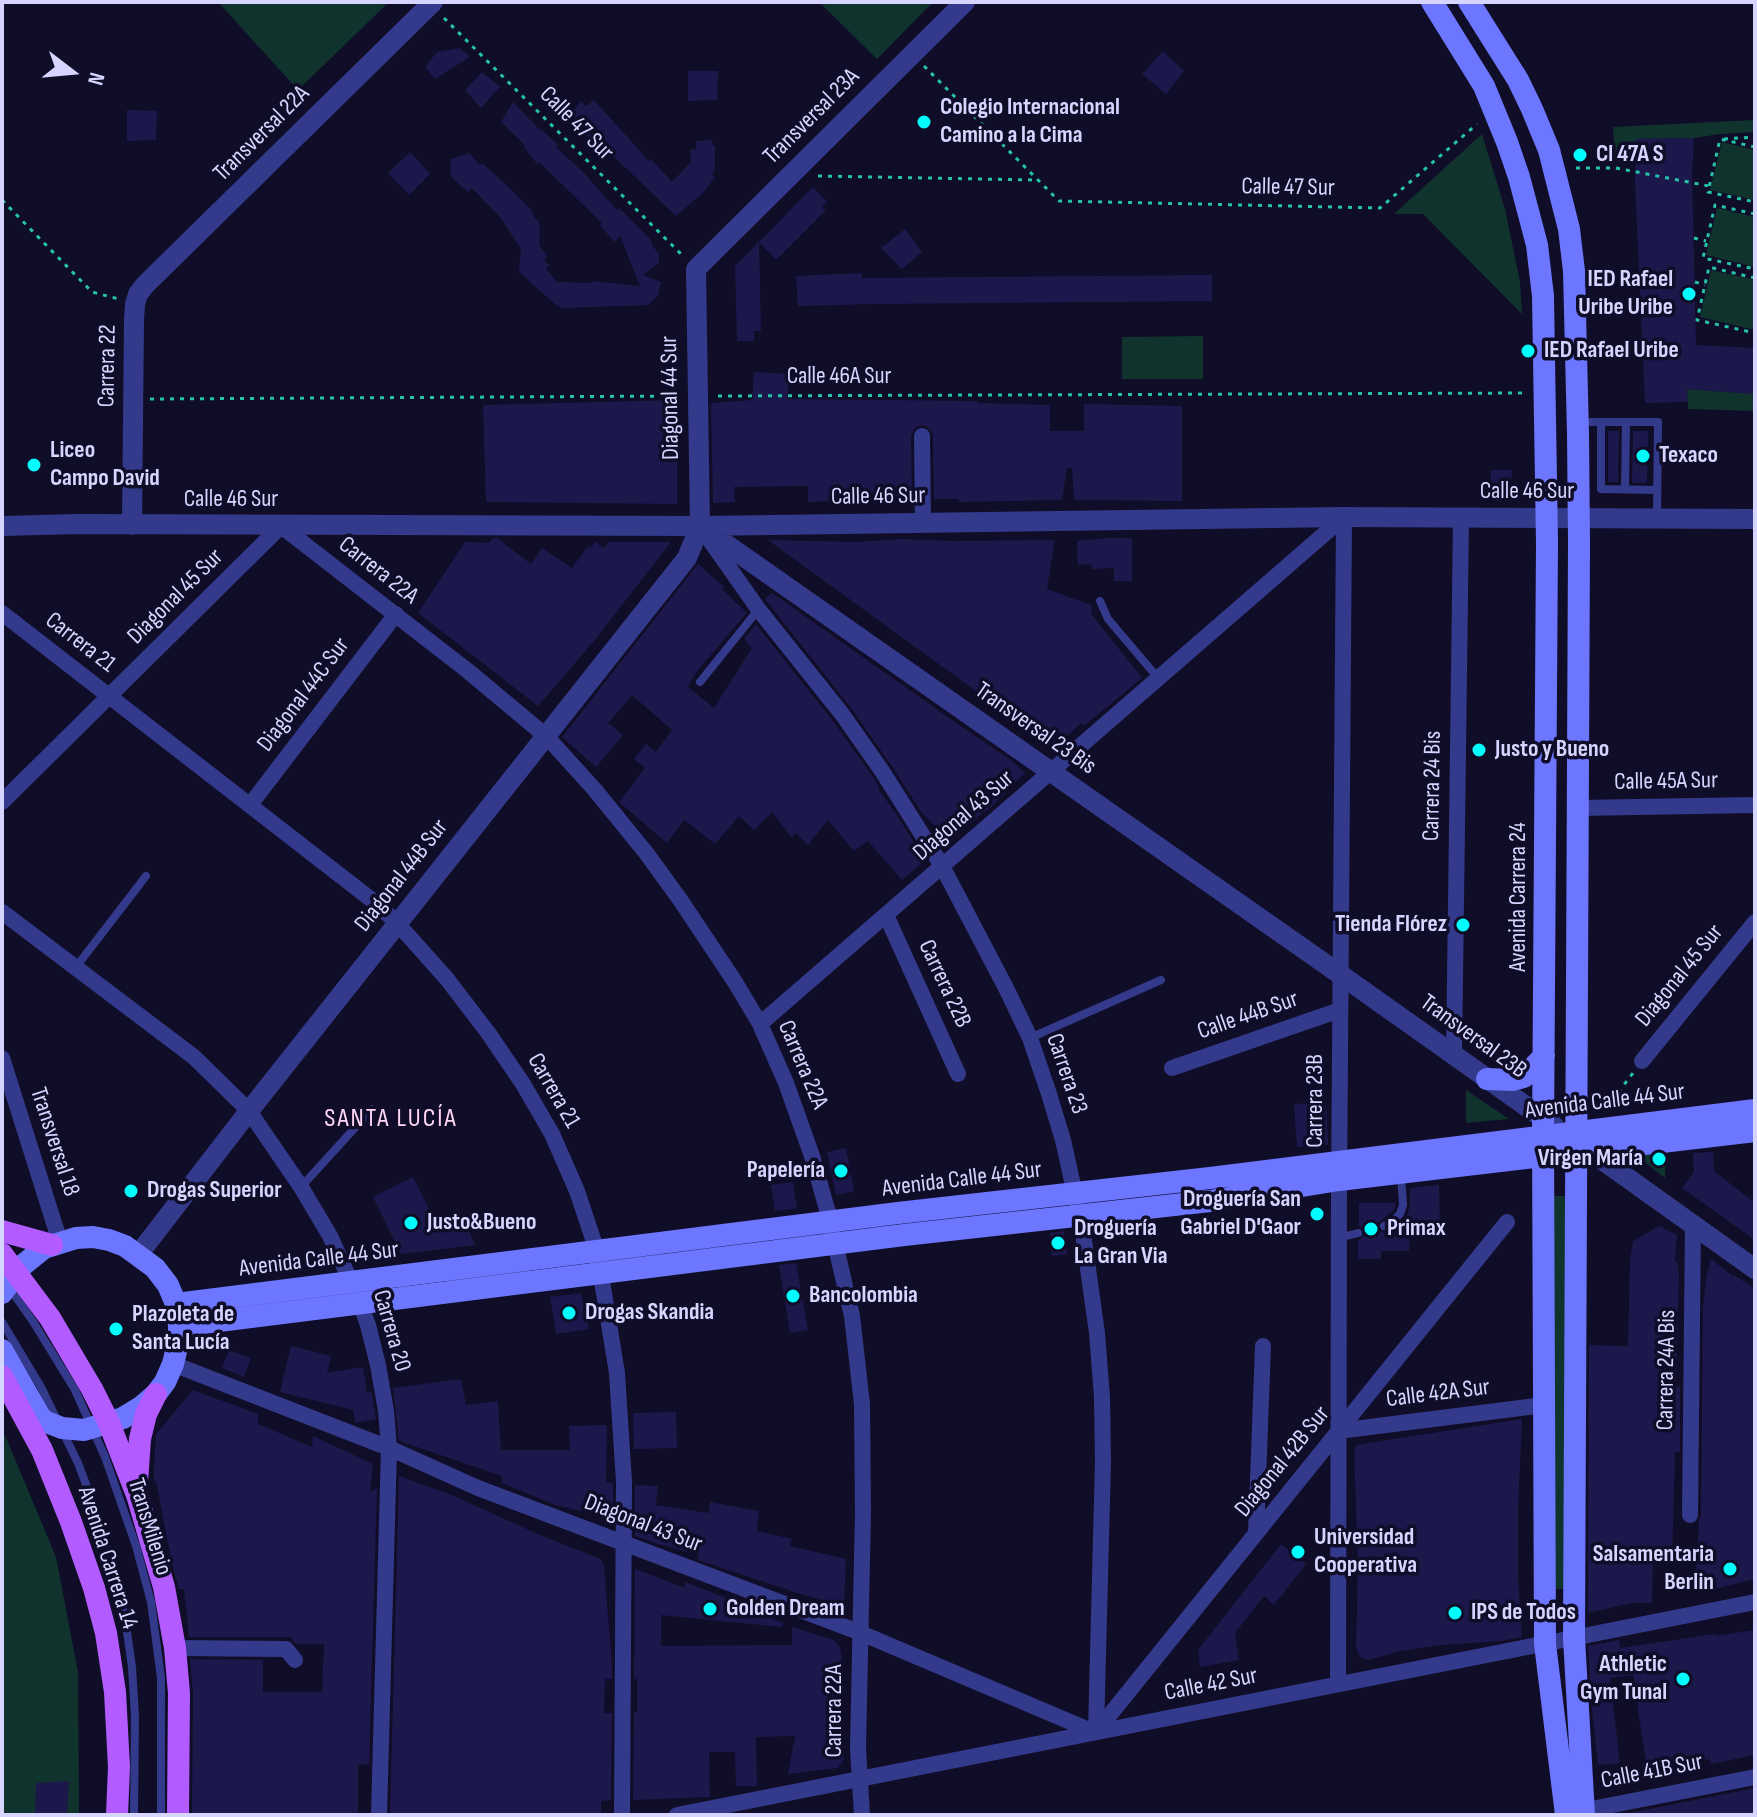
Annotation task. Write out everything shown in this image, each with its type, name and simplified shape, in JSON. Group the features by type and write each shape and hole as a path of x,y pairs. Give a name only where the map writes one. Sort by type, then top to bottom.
{"main road":[{"name":"Avenida Carrera 24","path":"1432,2 1484,86 1507,142 1537,245 1541,272 1547,518 1544,1056 1563,1140 1574,1638 1572,1814"},
{"name":"Avenida Carrera 24","path":"1469,2 1518,80 1549,150 1569,229 1574,271 1579,518 1577,808 1563,1140 1544,1405 1545,1644 1572,1814"},
{"path":"1489,33 1490,2"},
{"path":"1487,1079 1513,1080 1524,1077 1544,1056"},
{"name":"Avenida Calle 44 Sur","path":"178,1315 833,1233 1075,1193 1339,1170 1755,1110"},
{"name":"Avenida Calle 44 Sur","path":"833,1233 1079,1216 1210,1201 1339,1170 1401,1173 1563,1140 1755,1131"},
{"path":"2,1231 56,1243"},
{"path":"7,1283 29,1258 56,1243 93,1237 125,1246 155,1268 168,1285 178,1315 179,1339 173,1364 146,1414 140,1439 137,1495"},
{"name":"Avenida Carrera 14","path":"2,1254 7,1283 50,1318 92,1389 101,1426 137,1495 164,1587 175,1648 179,1693 178,1815"},
{"path":"2,1350 39,1415 44,1421 62,1428 84,1430 101,1426 123,1418 156,1394"},
{"name":"Avenida Carrera 14","path":"2,1376 42,1450 71,1522 106,1633 115,1692 117,1815"}],"street":[{"name":"Transversal 23A","path":"696,269 965,2"},
{"name":"Transversal 22A","path":"135,304 145,285 431,3"},
{"name":"Diagonal 44 Sur","path":"696,269 700,526"},
{"name":"Carrera 22","path":"132,525 135,304"},
{"path":"922,436 923,523"},
{"name":"Calle 46 Sur","path":"2,526 700,526 1344,517 1755,519"},
{"name":"Diagonal 43 Sur","path":"760,1024 1344,517"},
{"name":"Carrera 23B","path":"1338,1684 1344,517"},
{"name":"Carrera 24 Bis","path":"1454,1056 1461,518"},
{"name":"Carrera 22A","path":"281,526 396,614 547,737 647,854 707,939 760,1024 786,1083 812,1156 852,1316 862,1404 863,1512 859,1633 862,1815"},
{"name":"Diagonal 45 Sur","path":"2,802 281,526"},
{"name":"Carrera 23","path":"700,526 759,610 850,725 882,771 942,866 1030,1038 1058,1125 1075,1193 1095,1320 1102,1397 1103,1461 1096,1732"},
{"name":"Diagonal 44B Sur","path":"138,1255 677,572 693,546 700,526"},
{"name":"Transversal 23 Bis","path":"700,526 1341,975"},
{"name":"Carrera 21","path":"2,613 377,904 447,979 489,1034 552,1134 577,1191 599,1262 617,1373 624,1482 622,1815"},
{"name":"Diagonal 44C Sur","path":"250,805 396,614"},
{"name":"Calle 45A Sur","path":"1577,808 1755,805"},
{"name":"Carrera 20","path":"2,912 194,1057 249,1111 330,1236 355,1292 368,1325 378,1365 389,1448 379,1815"},
{"name":"Carrera 22B","path":"886,915 958,1074"},
{"name":"Diagonal 45 Sur","path":"1642,1061 1755,922"},
{"name":"Transversal 23B","path":"1341,975 1487,1079 1563,1140 1755,1269"},
{"name":"Calle 44B Sur","path":"1172,1068 1340,1010"},
{"name":"Transversal 18","path":"2,1058 56,1243"},
{"name":"Diagonal 42B Sur","path":"1096,1732 1507,1222"},
{"name":"Carrera 24A Bis","path":"1690,1515 1693,1225"},
{"path":"1256,1534 1263,1346"},
{"name":"Diagonal 43 Sur","path":"173,1364 389,1448 478,1488 859,1633 1096,1732"},
{"name":"Calle 42A Sur","path":"1338,1431 1544,1405"},
{"name":"Calle 42 Sur","path":"677,1815 1755,1602"},
{"path":"175,1648 286,1649 295,1660"},
{"name":"Calle 41B Sur","path":"1572,1814 1755,1777"}],"lane":[{"path":"1578,422 1658,422 1657,519"},
{"path":"1601,422 1601,489 1657,490"},
{"path":"1625,489 1626,422"},
{"path":"1100,601 1108,619 1158,678"},
{"path":"700,682 759,610"},
{"path":"76,967 146,876"},
{"path":"1030,1038 1161,980"},
{"path":"301,1187 372,1109"},
{"path":"1384,1226 1400,1214 1403,1205 1401,1173"},
{"path":"1339,1238 1358,1233"},
{"name":"TransMilenio","path":"2,1322 62,1428 93,1503 108,1551 125,1618 132,1667 134,1815"},
{"name":"TransMilenio","path":"101,1426 153,1613 161,1678 161,1815"}],"path":[{"name":"Calle 47 Sur","path":"431,3 696,269"},
{"path":"912,55 1036,180"},
{"name":"Calle 47 Sur","path":"1036,180 1059,201 1380,208 1483,119"},
{"path":"1720,139 1755,137"},
{"path":"1720,139 1755,147"},
{"path":"1720,139 1708,192 1755,202"},
{"path":"1576,168 1616,168 1709,186"},
{"path":"790,175 1036,180"},
{"path":"1717,194 1703,258 1755,269"},
{"path":"2,200 92,292 135,304"},
{"path":"1715,205 1755,214"},
{"path":"1694,238 1707,241"},
{"path":"1710,259 1697,320 1755,333"},
{"path":"1709,267 1755,278"},
{"path":"1695,282 1705,285"},
{"name":"Calle 46A Sur","path":"134,400 1545,393"},
{"path":"1602,1113 1642,1061"}],"green space":[{"path":"218,2 389,2 298,90"},
{"path":"819,2 933,2 877,59"},
{"path":"1755,120 1755,132 1694,138 1636,139 1636,164 1615,161 1613,127"},
{"path":"1482,134 1505,209 1520,282 1522,314 1423,214 1394,214"},
{"path":"1722,142 1755,150 1755,200 1710,190"},
{"path":"1717,208 1755,217 1755,267 1706,255"},
{"path":"1711,270 1755,280 1755,330 1700,317"},
{"path":"1203,336 1203,379 1122,379 1122,337"},
{"path":"1687,389 1755,394 1755,411 1688,409"},
{"path":"1466,1090 1509,1119 1466,1123"},
{"path":"1666,1152 1665,1178 1637,1156"},
{"path":"1552,1196 1565,1196 1566,1589 1553,1589"},
{"path":"2,1431 56,1557 78,1672 79,1815 2,1815"}],"building":[{"path":"460,48 470,57 435,79 425,67 437,52"},
{"path":"1163,51 1184,71 1166,94 1142,74"},
{"path":"688,71 718,71 717,100 688,101"},
{"path":"482,72 500,87 481,108 465,90"},
{"path":"594,100 672,182 691,162 690,150 696,149 696,141 712,140 715,169 712,174 715,177 704,192 676,216 603,146 595,139 592,142 582,132 584,129 571,113 581,101 586,106"},
{"path":"513,102 558,145 556,147 617,210 619,208 652,241 659,255 659,263 643,275 661,282 658,296 648,305 563,308 555,304 519,272 521,249 500,217 472,188 468,192 452,178 451,159 469,153 513,191 539,222 539,245 549,265 546,269 557,282 592,281 640,286 620,236 615,242 600,226 602,223 539,162 537,164 525,145 501,122"},
{"path":"127,110 157,111 156,140 127,141"},
{"path":"1694,138 1696,345 1755,348 1755,394 1687,389 1687,402 1645,403 1635,182 1636,139"},
{"path":"410,152 430,174 409,195 388,173"},
{"path":"813,187 827,202 822,207 826,210 776,260 759,242"},
{"path":"905,229 922,252 902,269 881,248"},
{"path":"759,242 761,331 754,331 754,341 737,341 735,266"},
{"path":"862,273 862,278 1212,275 1212,301 798,306 796,276"},
{"path":"754,372 789,374 787,399 1050,405 1050,431 1084,431 1084,404 1182,406 1182,501 1074,500 1072,469 1067,468 1062,500 959,502 959,499 934,499 933,436 931,430 923,425 916,427 911,435 912,503 808,502 808,486 734,487 735,502 713,503 711,403 752,400"},
{"path":"677,400 677,504 486,502 483,405"},
{"path":"1608,431 1619,431 1618,482 1608,482"},
{"path":"1633,431 1648,431 1647,483 1632,483"},
{"path":"1491,470 1512,470 1511,493 1491,493"},
{"path":"493,538 531,564 542,548 572,568 588,546 590,548 595,542 604,548 608,542 671,542 594,641 538,706 418,613 465,542 489,543"},
{"path":"1132,538 1132,581 1114,581 1114,568 1092,569 1091,564 1078,565 1077,541"},
{"path":"901,539 1055,540 1047,589 1091,605 1092,615 1142,678 1084,726 1081,723 1056,747 1030,719 1025,725 1002,710 768,540 858,542"},
{"path":"698,564 747,613 697,671 688,687 714,708 752,648 744,639 756,624 833,721 873,777 925,860 902,880 868,841 854,851 828,820 808,845 796,833 792,838 772,812 754,830 739,816 715,844 684,820 667,843 619,802 645,768 634,759 646,744 656,752 672,730 632,695 608,723 623,735 596,767 562,737"},
{"path":"772,593 1011,760 1025,773 992,806 948,840 922,813 851,708 765,599"},
{"path":"1326,1102 1328,1145 1297,1147 1294,1104"},
{"name":"Papelería","path":"846,1148 854,1191 836,1195 827,1152"},
{"path":"1713,1152 1714,1171 1755,1203 1755,1240 1682,1188 1694,1172 1693,1153"},
{"name":"Justo&Bueno","path":"413,1177 436,1223 461,1212 475,1245 401,1254 373,1197"},
{"path":"793,1182 797,1208 775,1211 771,1185"},
{"path":"1439,1185 1440,1231 1410,1233 1409,1251 1381,1251 1381,1259 1358,1259 1358,1240 1365,1234 1359,1226 1359,1203 1396,1203 1394,1210 1378,1223 1378,1230 1385,1233 1397,1227 1406,1217 1410,1207 1410,1188"},
{"path":"1659,1226 1677,1235 1675,1261 1679,1274 1676,1386 1680,1387 1680,1452 1675,1452 1672,1559 1657,1559 1657,1563 1653,1563 1652,1603 1631,1603 1588,1613 1589,1345 1628,1346 1633,1241"},
{"name":"Droguería La Gran Via","path":"1064,1231 1067,1254 1052,1256 1050,1233"},
{"path":"1711,1259 1755,1289 1755,1579 1714,1589 1692,1588 1701,1515 1703,1307"},
{"name":"Bancolombia","path":"796,1263 808,1330 790,1333 779,1265"},
{"name":"Drogas Skandia","path":"581,1293 589,1329 556,1334 550,1297"},
{"path":"291,1346 331,1356 327,1373 363,1367 367,1393 372,1392 376,1419 355,1423 353,1410 280,1392"},
{"path":"229,1350 251,1358 244,1377 222,1368"},
{"path":"461,1379 466,1405 498,1401 501,1450 570,1450 569,1426 607,1425 606,1482 613,1483 613,1509 606,1508 606,1517 555,1505 502,1483 502,1476 399,1441 393,1388"},
{"path":"193,1390 258,1414 258,1424 312,1447 313,1436 373,1464 370,1492 377,1488 369,1764 358,1765 358,1815 192,1815 193,1693 190,1659 263,1660 263,1692 322,1692 324,1644 296,1644 292,1637 189,1637 184,1589 179,1589 172,1564 154,1471 156,1434"},
{"path":"676,1412 677,1448 634,1449 633,1413"},
{"path":"1522,1419 1518,1577 1522,1637 1441,1645 1368,1660 1360,1657 1356,1647 1356,1445"},
{"path":"399,1476 454,1496 601,1559 612,1666 612,1679 605,1679 604,1713 612,1713 611,1800 601,1801 601,1815 390,1815"},
{"path":"635,1485 658,1486 656,1505 708,1513 710,1502 759,1511 757,1531 792,1539 790,1546 846,1559 844,1606 698,1560 699,1555 635,1536"},
{"path":"1281,1544 1306,1564 1274,1605 1264,1596 1235,1633 1239,1660 1200,1667 1198,1650"},
{"path":"635,1569 685,1588 685,1582 783,1623 782,1627 661,1615 661,1646 792,1645 792,1627 834,1640 840,1648 843,1669 844,1759 838,1768 788,1774 795,1736 756,1737 757,1786 736,1786 735,1752 709,1752 710,1797 633,1800 634,1712 637,1712 637,1679 634,1679"},
{"path":"1755,1630 1755,1755 1711,1764 1710,1759 1647,1770 1633,1675 1610,1678 1620,1763 1598,1765 1588,1646 1619,1640 1620,1648"},
{"path":"69,1781 67,1815 35,1815 36,1783"},
{"path":"1755,1788 1755,1815 1624,1814"}],"place":[{"name":"Colegio Internacional Camino a la Cima","path":"924,122"},
{"name":"Cl 47A S","path":"1580,155"},
{"name":"IED Rafael Uribe Uribe","path":"1689,294"},
{"name":"IED Rafael Uribe","path":"1528,351"},
{"name":"Texaco","path":"1643,456"},
{"name":"Liceo Campo David","path":"34,465"},
{"name":"Justo y Bueno","path":"1479,750"},
{"name":"Tienda Flórez","path":"1463,925"},
{"name":"Virgen María","path":"1659,1159"},
{"name":"Papelería","path":"841,1171"},
{"name":"Drogas Superior","path":"131,1191"},
{"name":"Droguería San Gabriel D'Gaor","path":"1317,1214"},
{"name":"Justo&Bueno","path":"411,1223"},
{"name":"Primax","path":"1371,1229"},
{"name":"Droguería La Gran Via","path":"1058,1243"},
{"name":"Bancolombia","path":"793,1296"},
{"name":"Drogas Skandia","path":"569,1313"},
{"name":"Plazoleta de Santa Lucía","path":"116,1329"},
{"name":"Universidad Cooperativa","path":"1298,1552"},
{"name":"Salsamentaria Berlin","path":"1730,1569"},
{"name":"Golden Dream","path":"710,1609"},
{"name":"IPS de Todos","path":"1455,1613"},
{"name":"Athletic Gym Tunal","path":"1683,1679"}],"district":[{"name":"SANTA LUCÍA","path":"391,1119"}]}
